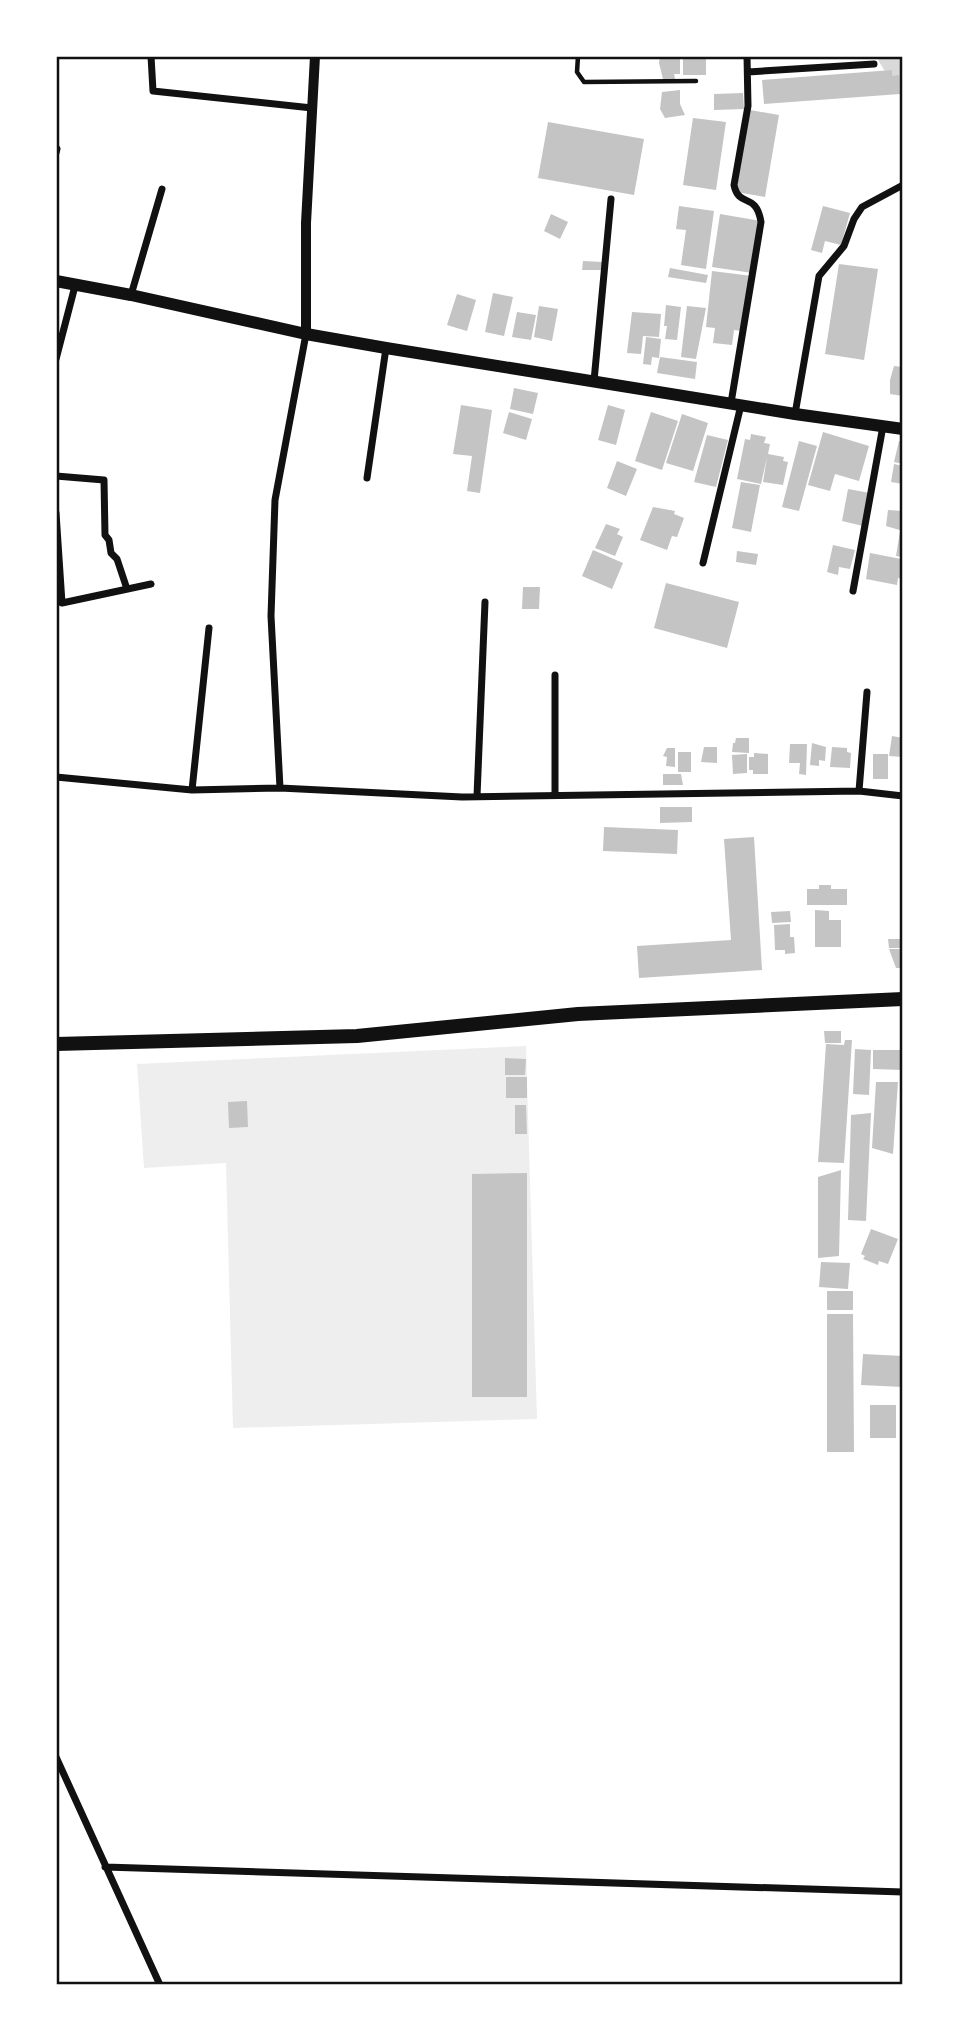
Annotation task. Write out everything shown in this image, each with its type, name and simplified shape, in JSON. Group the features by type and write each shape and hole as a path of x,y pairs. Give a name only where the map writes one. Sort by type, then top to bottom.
{"main road":[{"path":"56,281 306,334 386,348 903,429"},
{"path":"56,1044 356,1036 578,1014 903,999"}],"street":[{"path":"150,56 153,91 312,108"},
{"path":"280,788 271,617 275,500 306,334 306,223 315,56"},
{"path":"702,563 736,404 761,222 759,208 740,198 734,185 748,106 747,56"},
{"path":"748,72 874,64"},
{"path":"795,414 819,276 844,246 854,219 862,207 903,185"},
{"path":"131,295 162,190"},
{"path":"594,381 611,199"},
{"path":"56,359 75,286"},
{"path":"367,478 386,348"},
{"path":"853,591 883,426"},
{"path":"56,476 104,480 105,535 127,589"},
{"path":"56,513 62,603 151,584"},
{"path":"477,796 485,602"},
{"path":"192,790 209,628"},
{"path":"555,675 555,795"},
{"path":"859,791 867,692"},
{"path":"56,777 192,790 280,788 477,796 859,791 903,796"},
{"path":"56,1757 160,1985"},
{"path":"105,1867 903,1892"}],"lane":[{"path":"578,56 577,72 584,82 696,81"}],"shaded area":[{"path":"526,1046 537,1419 233,1428 226,1163 144,1168 137,1064"}],"building":[{"path":"660,56 680,56 680,74 674,74 675,79 663,79"},
{"path":"683,56 706,56 706,75 683,75"},
{"path":"892,70 892,76 899,75 900,94 764,104 762,80"},
{"path":"680,90 680,104 685,115 665,118 660,109 662,92"},
{"path":"743,93 744,109 714,110 714,94"},
{"path":"750,110 779,115 765,197 736,192"},
{"path":"693,118 726,122 716,190 683,185"},
{"path":"548,122 644,139 634,195 538,178"},
{"path":"679,206 714,211 706,269 681,265 686,230 676,229"},
{"path":"823,206 850,213 841,245 825,241 822,253 811,250"},
{"path":"551,214 568,222 560,239 544,231"},
{"path":"720,214 761,221 752,273 712,267"},
{"path":"583,261 603,262 602,270 582,270"},
{"path":"839,264 878,269 864,360 825,354"},
{"path":"670,268 708,275 706,283 668,277"},
{"path":"712,271 752,276 742,331 734,330 732,345 713,343 715,328 706,327"},
{"path":"493,293 513,297 504,336 485,332"},
{"path":"457,294 476,300 467,331 447,325"},
{"path":"666,305 681,307 677,340 665,339"},
{"path":"539,306 558,309 552,341 534,337"},
{"path":"687,306 706,308 696,359 681,357"},
{"path":"517,312 536,315 531,340 512,337"},
{"path":"632,312 661,314 659,337 643,336 641,354 627,353"},
{"path":"646,337 661,339 659,358 652,357 651,365 643,364"},
{"path":"660,357 697,362 695,379 657,373"},
{"path":"894,366 903,367 903,396 890,394"},
{"path":"514,388 538,393 533,414 510,409"},
{"path":"461,405 492,410 480,493 467,491 472,456 453,454"},
{"path":"608,405 625,410 616,445 598,440"},
{"path":"509,412 532,419 526,440 503,433"},
{"path":"651,412 678,421 662,470 635,461"},
{"path":"682,414 708,423 693,471 666,463"},
{"path":"823,432 869,446 859,481 835,474 830,491 808,485"},
{"path":"751,434 766,437 764,443 770,444 768,454 784,457 783,461 788,462 783,485 763,482 767,457 761,484 737,479 745,439 750,440"},
{"path":"707,435 728,440 716,487 694,482"},
{"path":"799,441 817,446 799,511 782,507"},
{"path":"899,441 903,442 903,464 894,462"},
{"path":"617,461 637,469 626,496 607,488"},
{"path":"894,464 903,466 903,484 891,482"},
{"path":"741,482 760,485 751,532 732,528"},
{"path":"848,489 870,493 863,526 842,521"},
{"path":"653,507 675,511 674,514 684,518 677,537 672,536 667,550 640,540"},
{"path":"888,510 903,511 903,531 886,526"},
{"path":"606,524 620,529 617,534 623,537 615,556 595,548"},
{"path":"900,532 903,532 903,557 896,556"},
{"path":"833,545 855,550 850,569 839,567 838,575 827,572"},
{"path":"593,550 623,563 612,589 582,576"},
{"path":"737,551 758,554 756,565 736,562"},
{"path":"870,553 901,559 903,579 898,578 897,585 866,579"},
{"path":"666,583 739,602 727,648 654,628"},
{"path":"523,587 540,587 539,609 522,609"},
{"path":"892,736 903,738 903,757 889,756"},
{"path":"736,738 749,738 749,753 732,752"},
{"path":"812,743 826,747 825,761 819,760 819,766 810,765"},
{"path":"790,744 807,744 806,775 799,774 800,763 789,763"},
{"path":"704,747 717,747 717,763 701,762"},
{"path":"832,747 847,748 847,752 851,753 850,768 830,767"},
{"path":"667,748 675,748 675,767 666,766 667,757 663,756"},
{"path":"678,752 691,752 691,772 678,772"},
{"path":"754,753 768,754 768,774 753,774 753,770 749,770 749,757 754,757"},
{"path":"747,754 747,773 733,774 732,755"},
{"path":"873,754 888,754 888,779 873,779"},
{"path":"663,774 681,774 683,785 663,785"},
{"path":"660,807 692,807 692,822 660,823"},
{"path":"604,827 678,830 677,854 603,851"},
{"path":"754,837 762,970 639,978 637,946 731,940 724,839"},
{"path":"819,885 831,885 831,889 847,889 847,905 807,905 807,889 819,889"},
{"path":"815,910 829,911 829,920 841,920 841,947 815,947"},
{"path":"790,911 791,922 772,923 771,912"},
{"path":"790,924 790,937 794,937 795,953 785,954 785,950 775,950 774,925"},
{"path":"888,939 903,939 903,948 889,948"},
{"path":"889,949 903,949 903,968 896,968"},
{"path":"824,1031 841,1031 841,1043 825,1043"},
{"path":"845,1040 852,1040 844,1163 818,1162 826,1044 844,1045"},
{"path":"855,1049 871,1050 869,1095 853,1094"},
{"path":"873,1050 903,1050 903,1070 873,1069"},
{"path":"505,1058 526,1059 525,1075 505,1075"},
{"path":"506,1077 527,1077 527,1098 506,1098"},
{"path":"876,1082 898,1082 893,1154 872,1148"},
{"path":"247,1101 248,1127 229,1128 228,1102"},
{"path":"515,1105 526,1105 527,1134 515,1134"},
{"path":"871,1113 866,1221 848,1220 851,1115"},
{"path":"841,1170 839,1256 818,1258 818,1177"},
{"path":"527,1173 527,1397 472,1397 472,1174"},
{"path":"871,1229 898,1239 888,1264 879,1261 878,1265 863,1259 865,1256 861,1254"},
{"path":"821,1262 850,1263 848,1289 819,1287"},
{"path":"827,1291 853,1291 853,1310 827,1310"},
{"path":"827,1314 853,1314 854,1452 827,1452"},
{"path":"863,1354 903,1356 903,1387 861,1385"},
{"path":"870,1405 896,1405 896,1438 870,1438"}],"waterway":[{"path":"892,56 903,74"}]}
